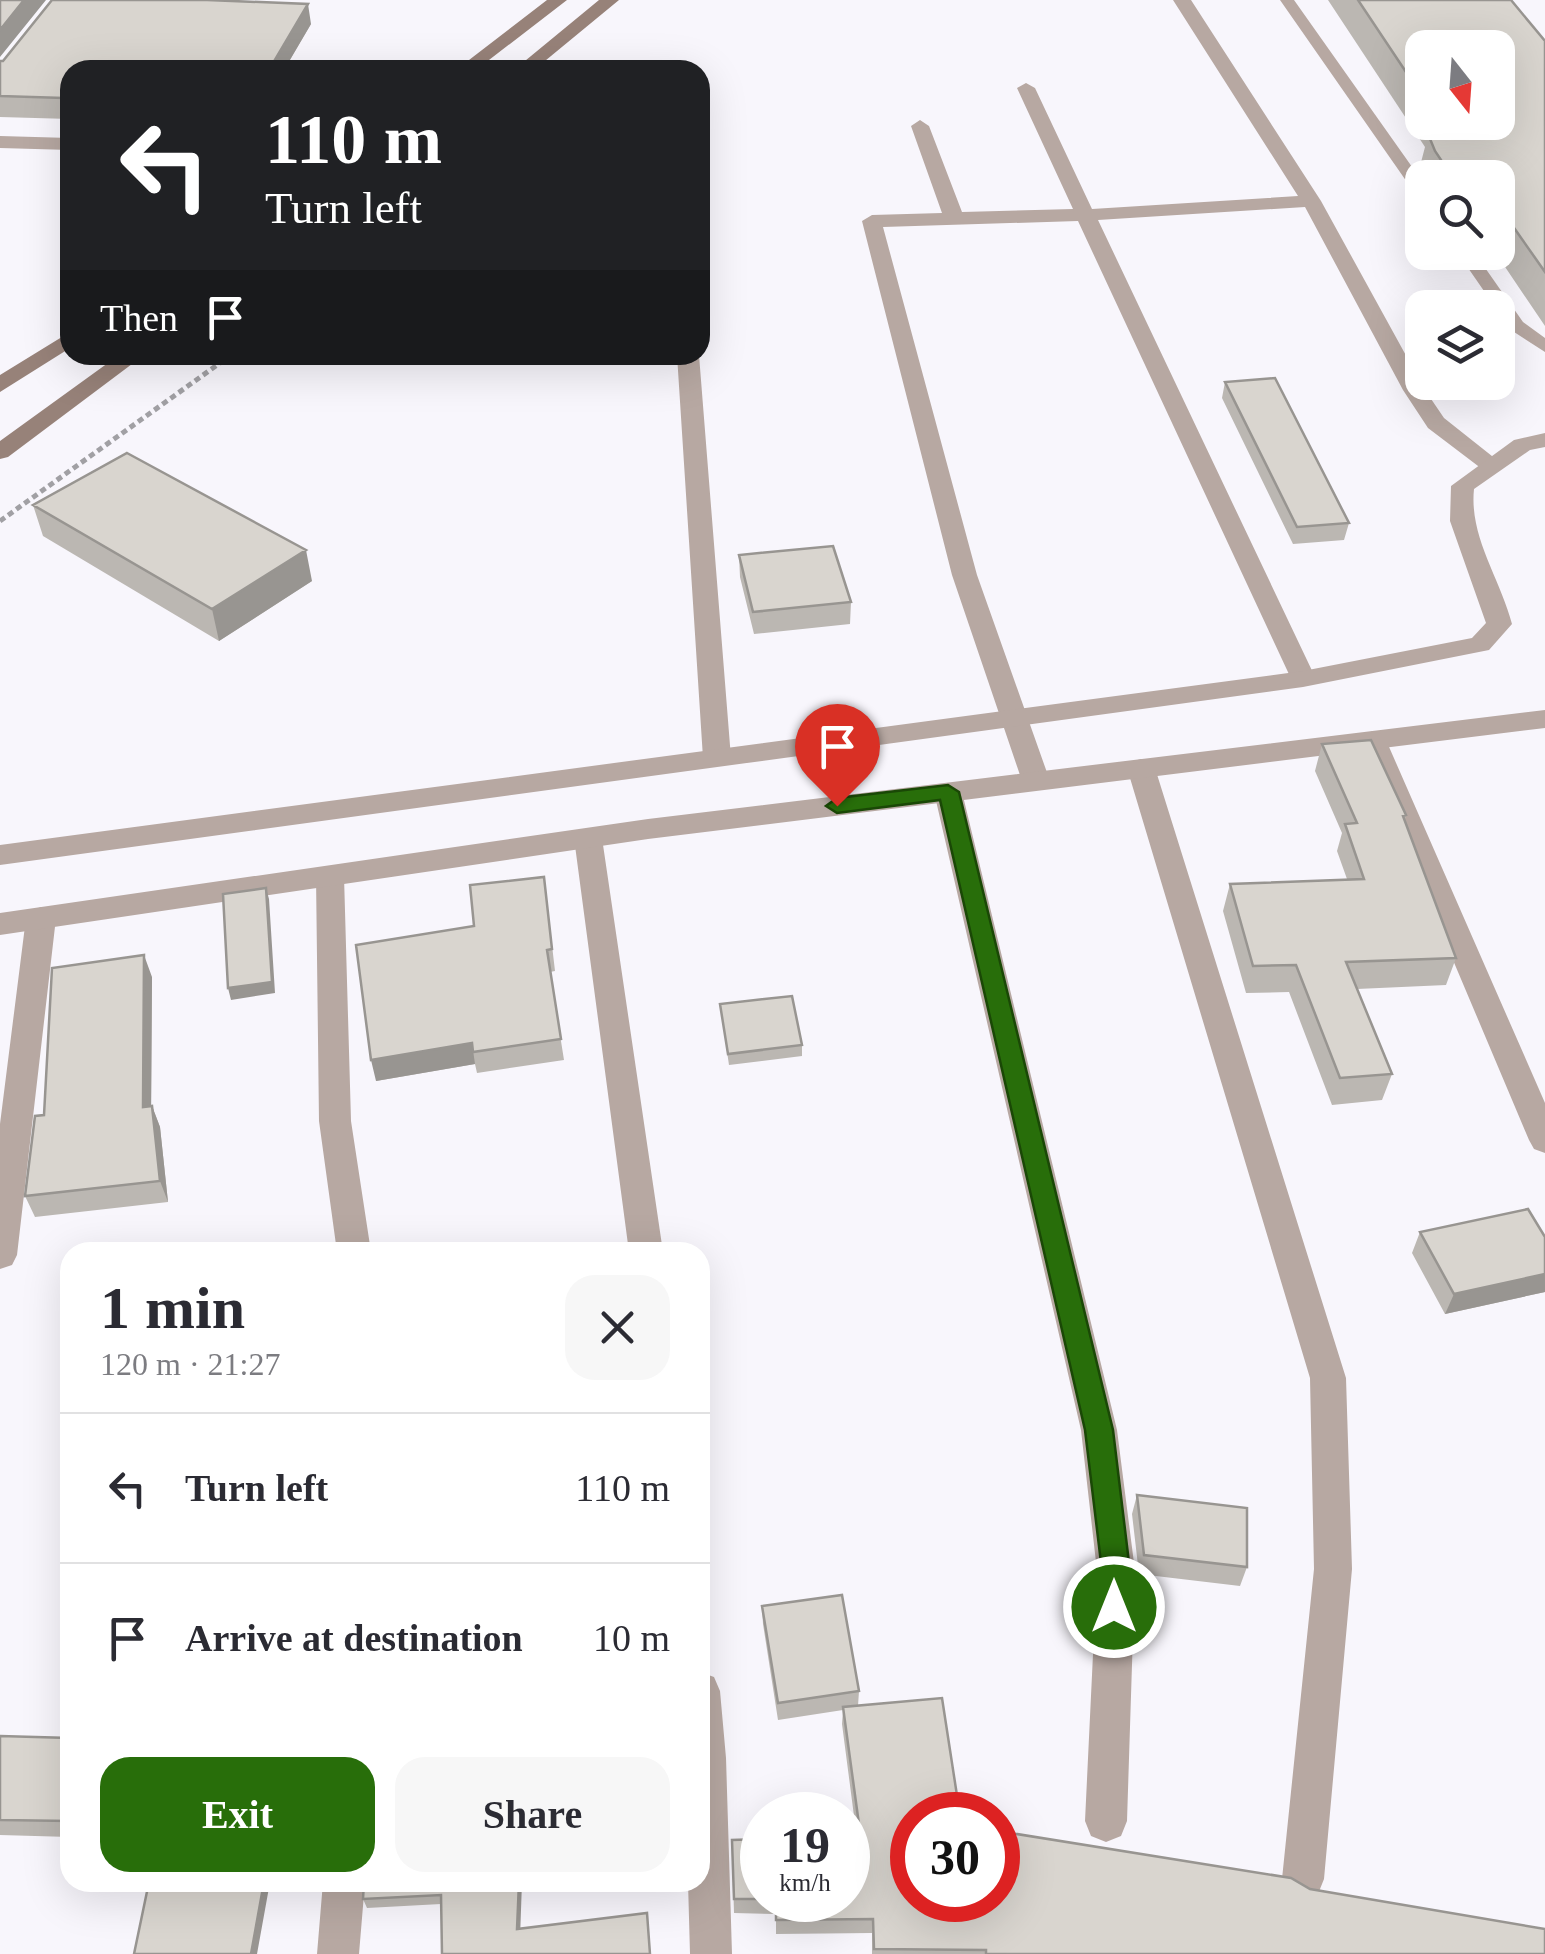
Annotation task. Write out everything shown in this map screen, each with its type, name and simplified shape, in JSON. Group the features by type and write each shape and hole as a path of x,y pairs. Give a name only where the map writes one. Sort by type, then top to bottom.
{"main road":[{"path":"478,60 558,0"},
{"path":"535,60 610,0"},
{"path":"0,385 60,345"},
{"path":"0,452 119,365"}],"street":[{"path":"1182,0 1311,201 1436,424 1490,464"},
{"path":"1026,88 1302,679"},
{"path":"920,126 954,218"},
{"path":"0,142 60,144"},
{"path":"1036,781 1010,719 928,446 872,221 1085,215 1311,201"},
{"path":"689,365 717,758"},
{"path":"0,855 1302,679 1480,644 1499,624 1496,603 1458,506 1463,486 1522,445 1545,440"},
{"path":"0,924 588,838 1545,718"},
{"path":"1373,740 1545,1140"},
{"path":"1140,768 1328,1378 1333,1569 1303,1880"},
{"path":"948,792 1099,1430 1116,1571 1106,1821"},
{"path":"588,838 645,1242"},
{"path":"330,876 335,1121 353,1242"},
{"path":"0,1255 41,918"},
{"path":"338,1954 343,1892"},
{"path":"709,1892 711,1954"}],"lane":[{"path":"1287,0 1405,168"},
{"path":"1478,270 1517,326 1545,347"}],"path":[{"path":"0,521 217,365"}],"building":[{"path":"0,0 24,0 0,30"},
{"path":"52,0 308,4 275,60 60,60 60,98 0,96 3,61"},
{"path":"1358,0 1511,0 1545,41 1545,272 1515,229 1515,160 1441,160 1430,140 1515,140 1515,30 1405,30 1405,70"},
{"path":"1275,378 1349,523 1297,527 1225,382"},
{"path":"127,453 306,550 212,609 33,505"},
{"path":"833,546 851,602 753,612 739,555"},
{"path":"1371,740 1406,815 1403,816 1456,958 1346,962 1392,1074 1340,1078 1296,965 1253,966 1230,884 1364,879 1345,824 1357,823 1322,744"},
{"path":"544,877 552,949 547,950 561,1039 473,1052 472,1043 371,1060 356,945 474,926 470,885"},
{"path":"266,888 272,982 228,988 223,894"},
{"path":"144,955 143,1107 152,1106 160,1181 25,1196 35,1116 44,1115 52,968"},
{"path":"792,996 802,1045 728,1054 720,1004"},
{"path":"1528,1209 1545,1237 1545,1274 1454,1294 1420,1232"},
{"path":"1137,1495 1247,1508 1247,1567 1144,1555"},
{"path":"842,1595 859,1691 778,1703 762,1606"},
{"path":"942,1698 956,1792 890,1792 890,1922 1020,1922 1020,1835 1291,1878 1310,1889 1545,1929 1545,1954 986,1954 986,1950 874,1949 870,1919 870,1792 855,1792 843,1707"},
{"path":"0,1736 60,1738 60,1821 0,1820"},
{"path":"732,1840 740,1840 740,1899 734,1899"},
{"path":"147,1892 262,1892 251,1954 134,1954"},
{"path":"363,1892 519,1892 517,1929 647,1913 650,1954 442,1954 441,1895 363,1899"}],"route":[{"path":"837,806 948,792 1099,1430 1116,1571 1114,1607"}]}
